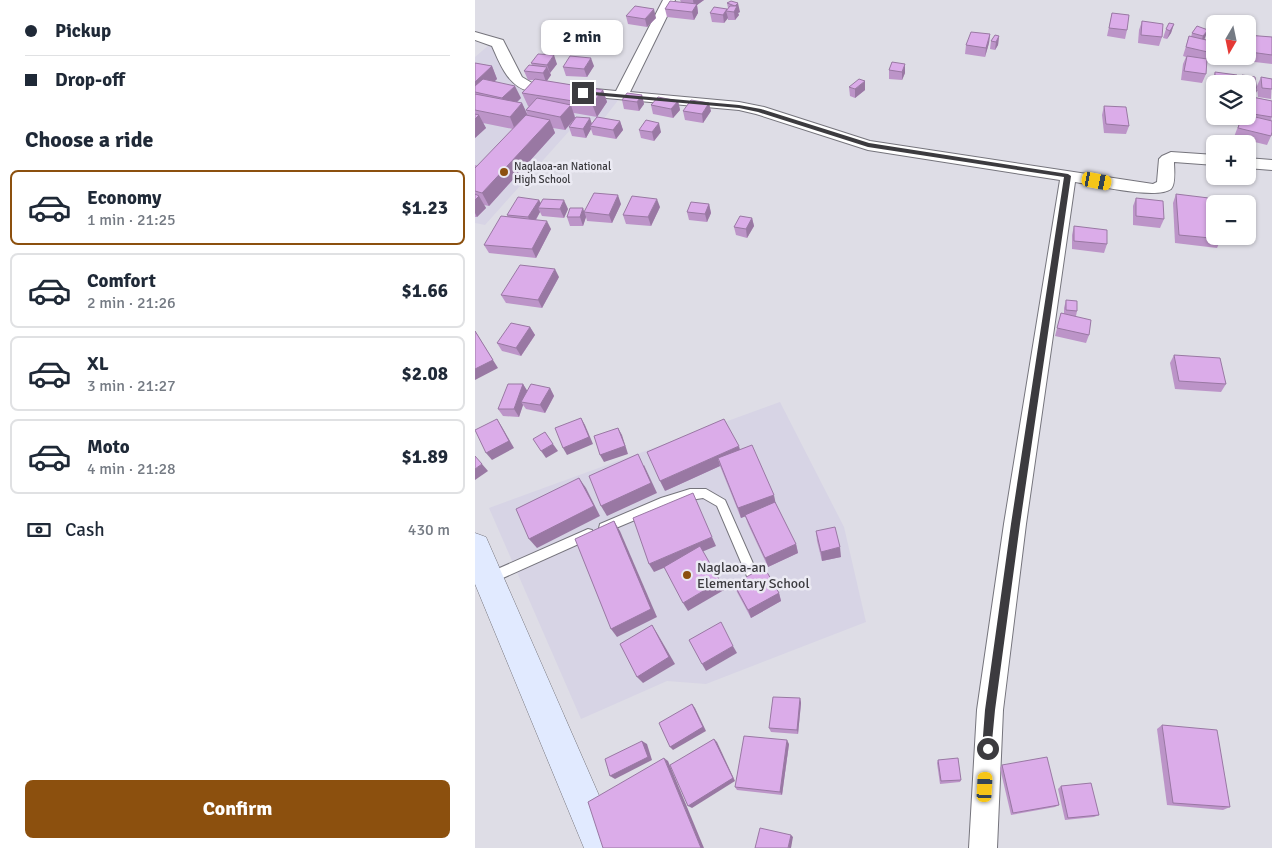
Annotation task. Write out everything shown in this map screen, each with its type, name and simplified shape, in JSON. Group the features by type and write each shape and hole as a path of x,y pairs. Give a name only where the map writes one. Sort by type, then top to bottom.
{"street":[{"path":"621,95 669,0"},
{"path":"475,36 498,43 517,80 529,87 745,108 868,145 1111,184 1154,189 1165,185 1166,163 1171,157 1206,159"},
{"path":"1256,164 1272,166"},
{"path":"983,848 990,710 1015,524 1068,176"},
{"path":"475,547 603,848"}],"lane":[{"path":"489,579 582,537 679,497 700,493 711,495 721,503 753,576"}],"shaded area":[{"name":"Naglaoa-an National High School","path":"489,45 497,50 520,87 619,99 602,121 580,119 485,225 475,223 475,57"},
{"name":"Naglaoa-an Elementary School","path":"780,402 844,527 866,622 706,684 667,681 581,719 489,508"}],"building":[{"path":"670,1 697,4 692,12 665,9"},
{"path":"731,1 738,3 735,6 727,3"},
{"path":"635,6 654,9 645,19 626,16"},
{"path":"730,6 737,6 734,12 726,11"},
{"path":"714,7 727,9 723,15 710,13"},
{"path":"1112,13 1129,15 1127,30 1109,28"},
{"path":"1142,21 1163,24 1162,37 1141,35"},
{"path":"584,23 604,27 596,34 577,31"},
{"path":"1169,23 1174,24 1170,31 1166,29"},
{"path":"1197,26 1206,29 1203,36 1192,33"},
{"path":"606,28 618,28 615,35 604,34"},
{"path":"971,32 990,34 986,48 966,45"},
{"path":"578,35 607,39 601,47 571,43"},
{"path":"995,35 999,36 996,42 991,41"},
{"path":"1189,36 1206,40 1206,52 1186,47"},
{"path":"1256,36 1272,37 1272,55 1256,53"},
{"path":"538,54 554,55 547,65 531,63"},
{"path":"570,56 591,58 584,69 563,67"},
{"path":"1187,56 1206,59 1206,74 1184,71"},
{"path":"892,62 905,64 902,72 889,70"},
{"path":"475,63 492,66 475,82"},
{"path":"529,65 547,67 543,73 524,71"},
{"path":"1215,72 1237,75 1215,75"},
{"path":"1261,77 1272,79 1272,89 1262,88"},
{"path":"483,79 515,86 502,98 475,92 475,86"},
{"path":"535,79 603,90 592,104 522,93"},
{"path":"859,79 865,81 855,89 849,87"},
{"path":"627,93 642,95 637,102 622,100"},
{"path":"475,94 522,103 510,117 475,110"},
{"path":"658,97 678,101 671,109 651,105"},
{"path":"537,98 571,105 560,117 526,110"},
{"path":"1256,98 1272,101 1272,117 1256,114"},
{"path":"691,100 709,103 702,114 683,111"},
{"path":"1104,106 1126,107 1129,126 1106,124"},
{"path":"526,115 550,120 482,193 475,191 475,168"},
{"path":"576,117 590,118 583,129 569,127"},
{"path":"597,117 620,121 613,130 590,126"},
{"path":"1256,117 1272,121 1271,136 1238,128 1239,125 1256,125"},
{"path":"646,120 659,123 652,132 639,130"},
{"path":"594,193 618,195 609,215 584,212"},
{"path":"1176,194 1206,198 1206,238 1179,235"},
{"path":"632,196 657,199 648,217 623,215"},
{"path":"518,197 539,200 528,217 507,215"},
{"path":"1136,198 1163,201 1164,219 1136,216"},
{"path":"543,199 564,200 560,209 538,208"},
{"path":"691,202 709,204 705,214 687,212"},
{"path":"570,208 583,208 580,217 567,217"},
{"path":"501,216 547,221 532,249 484,245"},
{"path":"740,216 752,218 746,229 734,227"},
{"path":"1074,226 1107,230 1107,244 1074,241"},
{"path":"520,265 555,269 538,300 501,295"},
{"path":"1066,300 1077,301 1077,311 1066,310"},
{"path":"1061,313 1091,320 1089,335 1057,328"},
{"path":"511,323 530,327 516,348 497,343"},
{"path":"475,331 493,360 475,369"},
{"path":"1174,355 1220,358 1226,384 1179,381"},
{"path":"508,384 523,384 514,409 498,409"},
{"path":"531,384 550,388 540,405 521,402"},
{"path":"581,418 589,437 563,448 555,428"},
{"path":"497,419 509,441 486,453 475,430"},
{"path":"724,419 739,446 660,481 647,452"},
{"path":"618,428 625,446 600,455 594,436"},
{"path":"545,432 553,444 541,451 533,439"},
{"path":"752,445 774,495 738,508 718,458"},
{"path":"638,454 651,483 601,506 589,476"},
{"path":"475,456 482,464 475,469"},
{"path":"579,478 594,506 529,539 516,509"},
{"path":"693,493 712,537 649,564 633,518"},
{"path":"775,502 796,544 765,558 745,515"},
{"path":"614,521 651,609 611,629 575,539"},
{"path":"835,527 840,547 821,552 816,531"},
{"path":"700,546 720,581 683,603 664,567"},
{"path":"764,567 779,593 748,610 734,584"},
{"path":"721,622 733,646 702,664 689,640"},
{"path":"652,625 669,657 637,677 620,644"},
{"path":"773,697 800,698 797,730 769,728"},
{"path":"692,704 703,727 670,747 659,723"},
{"path":"1162,725 1217,730 1230,807 1173,803"},
{"path":"744,736 787,740 780,792 735,787"},
{"path":"714,739 733,778 688,806 670,765"},
{"path":"642,741 648,757 610,776 605,759"},
{"path":"1047,757 1059,805 1013,813 1002,765"},
{"path":"664,758 701,848 603,848 588,802"},
{"path":"958,758 961,780 941,781 938,760"},
{"path":"1091,783 1099,815 1068,818 1061,786"},
{"path":"760,828 791,835 788,848 755,848"}],"place":[{"name":"Naglaoa-an National High School","path":"504,172"},
{"name":"Naglaoa-an Elementary School","path":"687,575"}],"route":[{"path":"583,93 739,106 759,110 868,145 1068,176 1041,364 1015,524 990,710 988,749"}]}
